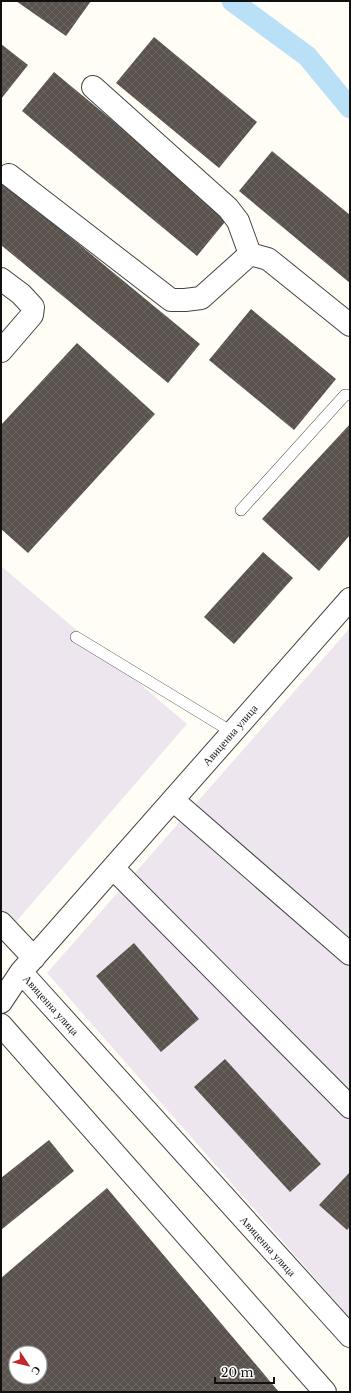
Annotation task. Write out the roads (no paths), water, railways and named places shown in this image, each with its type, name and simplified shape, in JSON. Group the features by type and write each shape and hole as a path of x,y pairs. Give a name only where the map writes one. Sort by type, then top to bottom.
{"street":[{"path":"93,86 228,208 238,221 250,254"},
{"path":"10,175 171,300 201,298 250,254"},
{"path":"250,254 268,259 350,325"},
{"path":"1,279 21,294 34,307 32,315 1,351"},
{"name":"Авиценна улица","path":"350,599 28,965 350,1336"},
{"path":"173,800 350,954"},
{"path":"113,868 350,1107"},
{"path":"1,923 28,965 1,1002"},
{"path":"1,1025 325,1392"}],"lane":[{"path":"241,510 345,395 350,394"},
{"path":"76,636 232,732"}],"waterway":[{"path":"232,1 307,56 350,108"}]}
